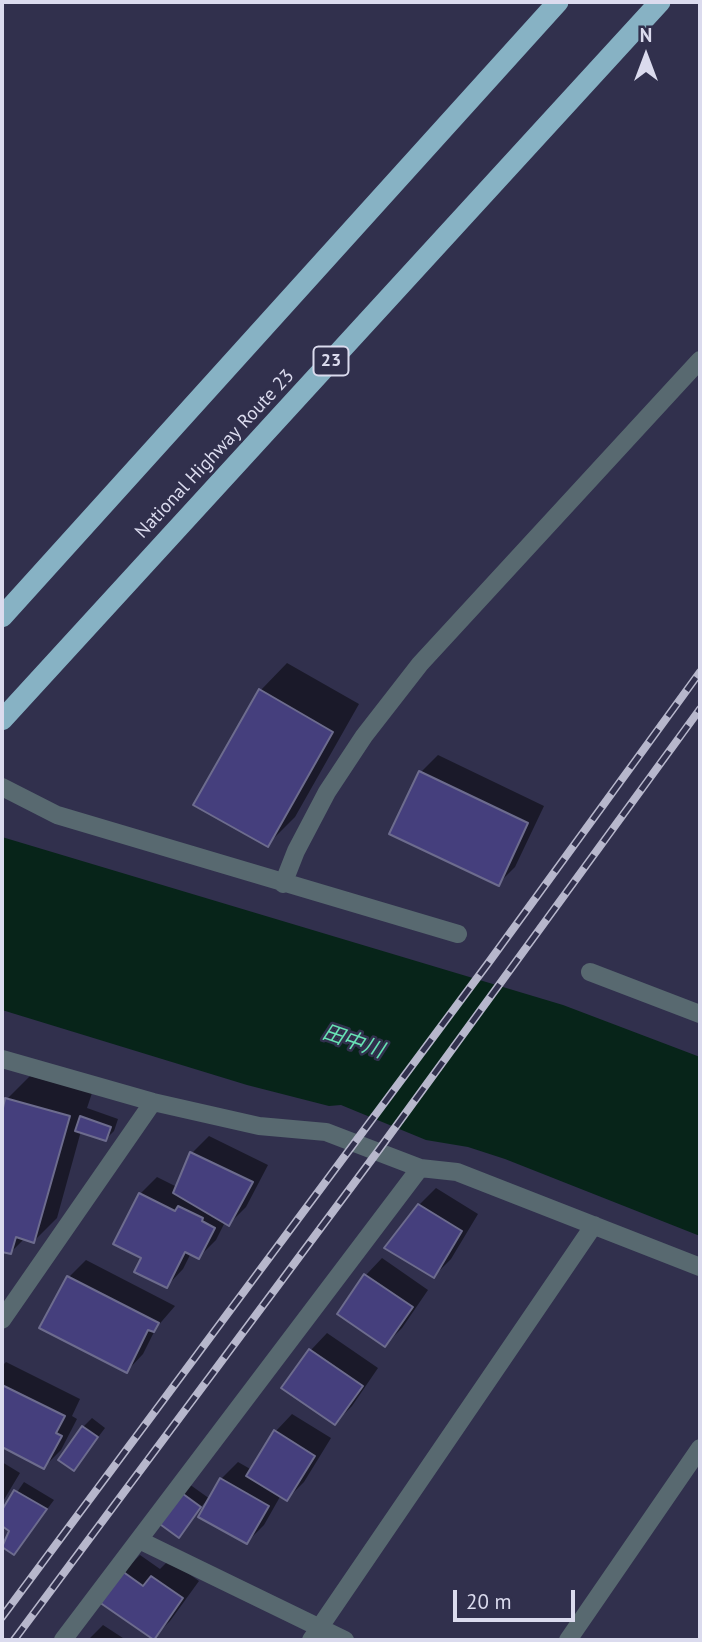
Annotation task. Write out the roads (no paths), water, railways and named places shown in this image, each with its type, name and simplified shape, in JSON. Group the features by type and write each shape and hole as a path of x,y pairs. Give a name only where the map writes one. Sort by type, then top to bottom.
{"highway":[{"path":"2,617 558,2"},
{"name":"National Highway Route 23","path":"2,720 660,2"}],"street":[{"path":"283,884 296,851 327,792 364,737 421,664 700,360"},
{"path":"2,787 57,815 283,884 458,933"},
{"path":"590,972 700,1014"},
{"path":"2,1059 153,1102 258,1126 326,1132 421,1168 457,1172 700,1267"},
{"path":"2,1320 153,1102"},
{"path":"63,1640 421,1168"},
{"path":"315,1634 594,1225"},
{"path":"568,1640 700,1448"},
{"path":"139,1540 315,1634 345,1640"}],"water":[{"name":"田中川","path":"2,837 563,1005 700,1057 700,1236 505,1159 468,1147 426,1140 341,1105 329,1106 247,1085 2,1010"}],"railway":[{"path":"2,1617 489,962 700,672"},
{"path":"14,1640 378,1151 700,709"}]}
